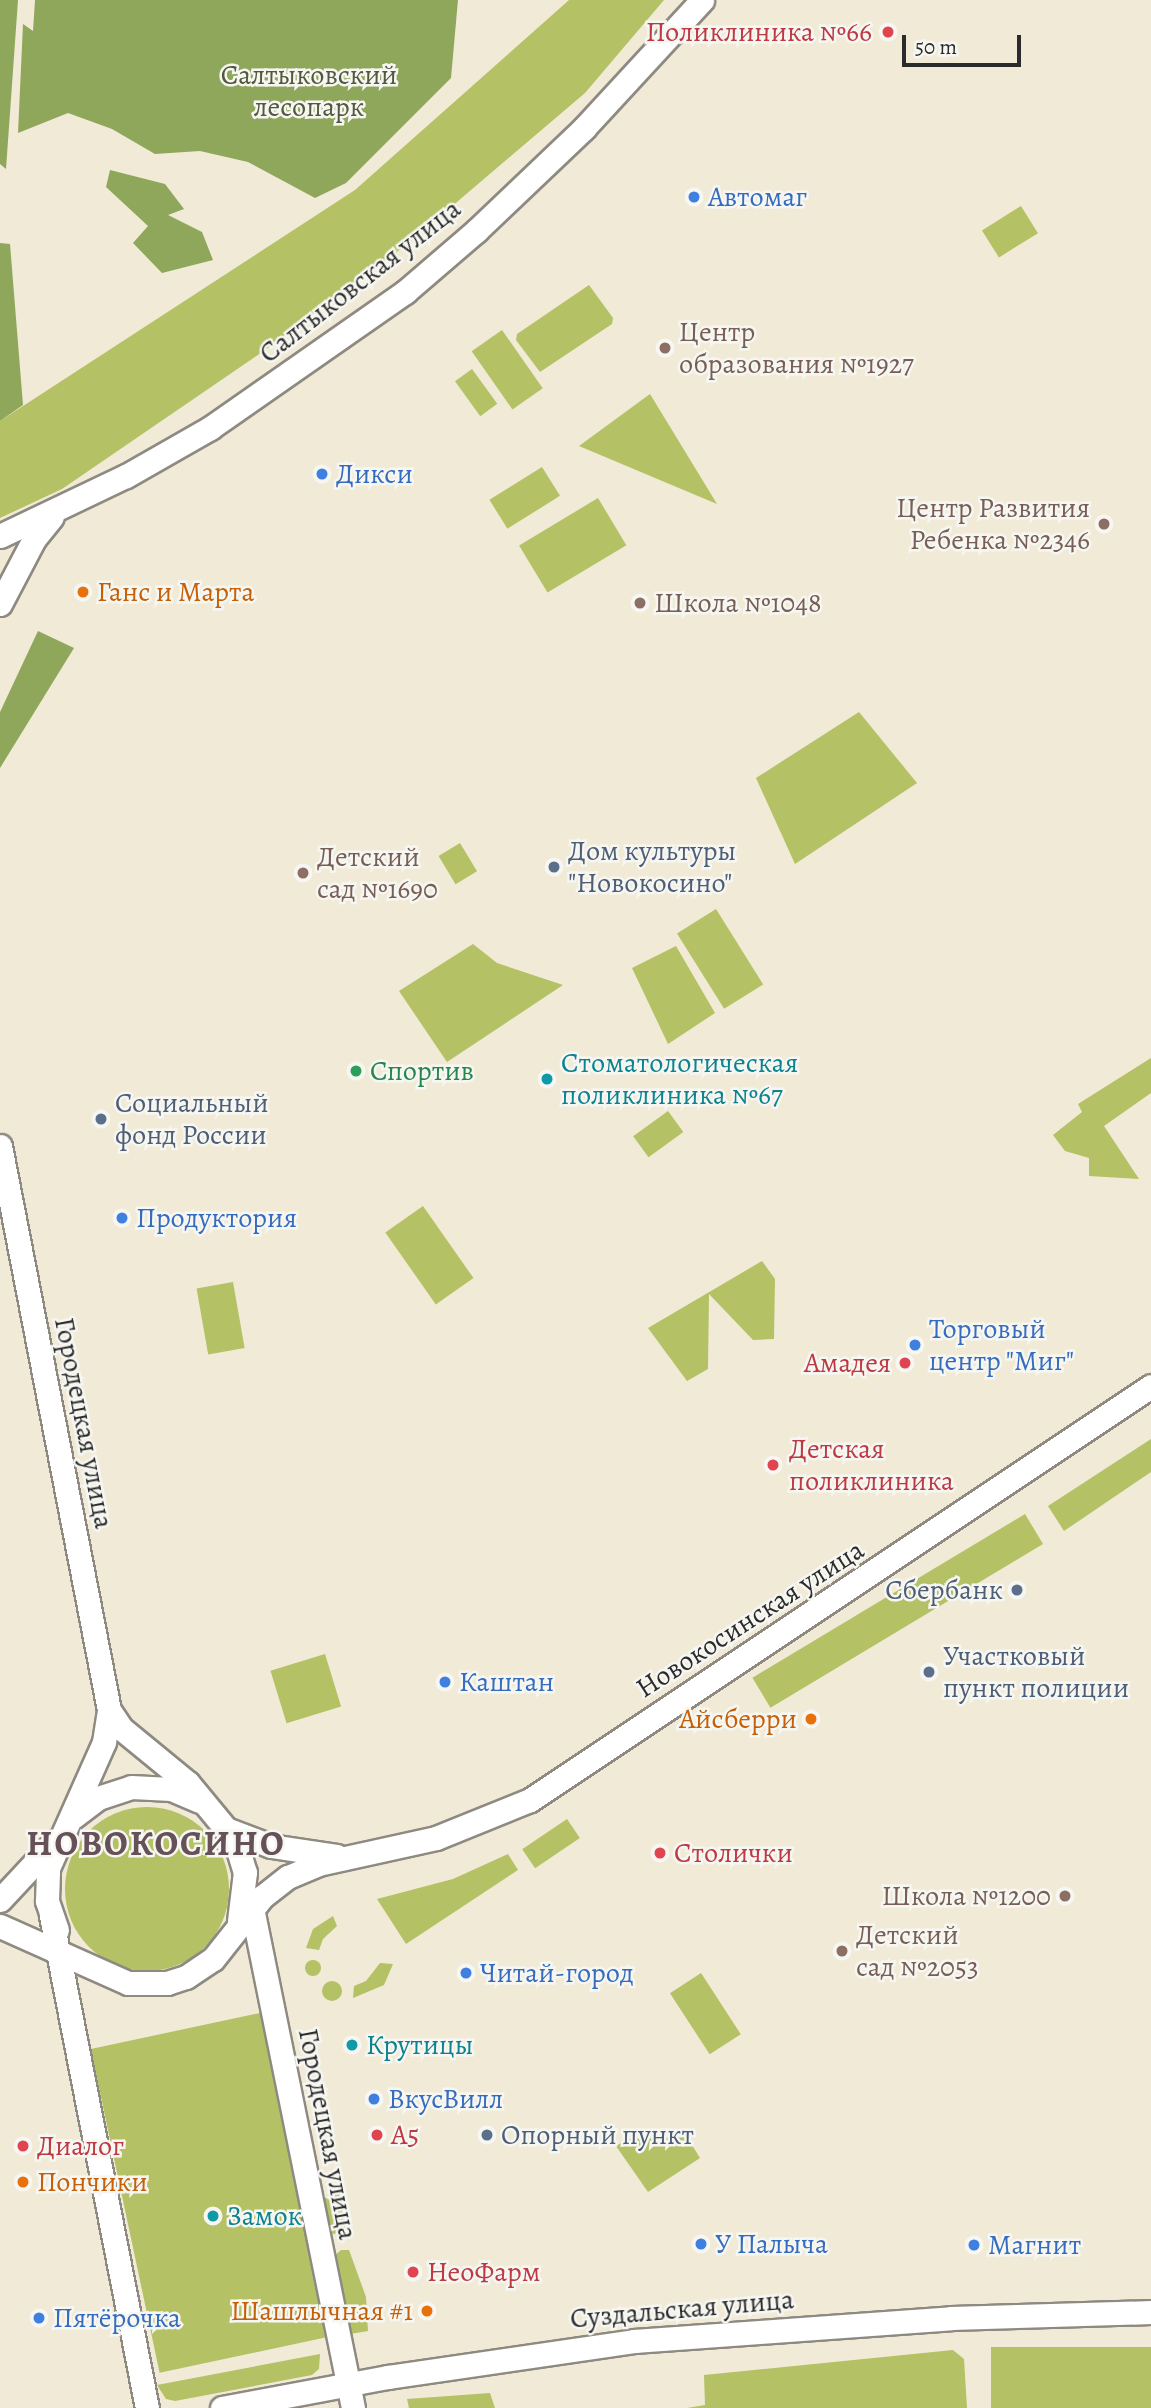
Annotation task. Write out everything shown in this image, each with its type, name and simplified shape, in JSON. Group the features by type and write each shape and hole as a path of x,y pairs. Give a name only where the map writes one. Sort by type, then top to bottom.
{"street":[{"name":"Салтыковская улица","path":"0,536 72,503 210,429 405,292 575,137 702,0"},
{"path":"0,604 34,539 51,518 72,503"},
{"name":"Городецкая улица","path":"0,1146 109,1710"},
{"name":"Новокосинская улица","path":"225,1947 252,1911 288,1877 318,1864 436,1839 530,1800 1151,1386"},
{"path":"0,1926 128,1983 167,1983 201,1969 225,1947 244,1905 245,1872 235,1840 178,1773 117,1723 109,1710"},
{"path":"109,1710 104,1742 61,1832 46,1882 56,1949 147,2408"},
{"path":"0,1900 61,1832 99,1798 131,1787 171,1789 221,1821 292,1850 360,1855"},
{"name":"Городецкая улица","path":"245,1872 353,2408"},
{"path":"51,1916 65,1944 92,1969"},
{"name":"Суздальская улица","path":"222,2408 348,2384 634,2341 951,2318 1151,2312"}],"green space":[{"path":"0,0 18,0 6,169 0,164"},
{"name":"Салтыковский лесопарк","path":"35,0 458,0 451,78 346,183 315,198 248,162 200,151 155,154 112,129 68,113 18,133 23,24 33,31"},
{"path":"569,0 664,0 585,93 410,242 268,348 62,489 0,518 0,421 355,190"},
{"name":"Салтыковский лесопарк","path":"110,170 165,184 184,209 168,215 202,232 213,260 162,273 133,243 148,226 106,187"},
{"path":"1021,206 1038,233 999,258 982,230"},
{"path":"0,243 10,244 23,405 0,421"},
{"path":"589,285 613,318 612,324 540,372 516,340 517,334"},
{"path":"502,330 543,388 512,409 472,351"},
{"path":"472,369 497,404 480,416 455,381"},
{"path":"650,394 717,504 579,446"},
{"path":"542,467 560,496 507,529 489,500"},
{"path":"598,498 626,545 547,593 519,545"},
{"path":"38,631 74,648 0,768 0,712"},
{"path":"859,712 917,783 795,864 756,778"},
{"path":"460,843 477,871 456,884 439,856"},
{"path":"716,909 763,984 724,1009 677,933"},
{"path":"473,944 497,963 563,985 447,1062 399,991"},
{"path":"676,946 715,1013 668,1044 632,968"},
{"path":"1151,1058 1151,1093 1104,1126 1139,1179 1089,1176 1089,1158 1065,1151 1053,1135 1082,1112 1078,1104"},
{"path":"668,1111 683,1132 648,1157 633,1136"},
{"path":"423,1206 473,1278 436,1304 385,1232"},
{"path":"762,1261 775,1279 774,1339 753,1340 709,1294 708,1369 687,1381 648,1328"},
{"path":"233,1282 245,1348 208,1354 197,1288"},
{"path":"1151,1439 1151,1472 1064,1531 1048,1506"},
{"path":"1025,1514 1043,1544 770,1708 752,1678"},
{"path":"325,1654 341,1707 287,1723 270,1671"},
{"path":"147,1807 179,1813 193,1820 205,1831 216,1843 223,1857 229,1889 223,1921 216,1935 205,1947 193,1958 179,1965 147,1971 115,1965 101,1958 89,1947 78,1935 71,1921 65,1889 71,1857 78,1843 89,1831 101,1820 115,1813"},
{"path":"567,1819 580,1838 535,1868 522,1849"},
{"path":"508,1854 518,1870 406,1944 377,1899 453,1879"},
{"path":"333,1916 337,1926 323,1939 319,1950 306,1948 313,1929"},
{"path":"313,1960 319,1962 319,1974 313,1976 307,1974 305,1968 307,1962"},
{"path":"380,1963 393,1964 384,1985 353,1998 354,1986 366,1981"},
{"path":"701,1973 741,2034 710,2054 670,1993"},
{"path":"332,1981 339,1984 342,1991 339,1998 332,2001 325,1998 322,1991 325,1984"},
{"path":"260,2013 329,2337 160,2373 91,2049"},
{"path":"687,2137 700,2158 648,2192 616,2146 628,2139"},
{"path":"339,2192 345,2227 335,2234 330,2233 323,2197"},
{"path":"341,2250 349,2250 366,2297 368,2331 350,2334 333,2257"},
{"path":"991,2347 1151,2347 1151,2408 991,2408"},
{"path":"953,2350 964,2359 967,2408 687,2408 705,2405 704,2375"},
{"path":"320,2354 319,2369 312,2375 175,2401 166,2399 157,2385"},
{"path":"490,2393 495,2408 409,2408 407,2399"}],"place":[{"name":"Поликлиника №66","path":"888,32"},
{"name":"Автомаг","path":"694,197"},
{"name":"Центр образования №1927","path":"665,348"},
{"name":"Дикси","path":"322,474"},
{"name":"Центр Развития Ребенка №2346","path":"1104,524"},
{"name":"Ганс и Марта","path":"83,592"},
{"name":"Школа №1048","path":"640,603"},
{"name":"Дом культуры \"Новокосино\"","path":"554,867"},
{"name":"Детский сад №1690","path":"303,873"},
{"name":"Спортив","path":"356,1071"},
{"name":"Стоматологическая поликлиника №67","path":"547,1079"},
{"name":"Социальный фонд России","path":"101,1119"},
{"name":"Продуктория","path":"122,1218"},
{"name":"Торговый центр \"Миг\"","path":"915,1345"},
{"name":"Амадея","path":"905,1363"},
{"name":"Детская поликлиника","path":"773,1465"},
{"name":"Сбербанк","path":"1017,1590"},
{"name":"Участковый пункт полиции","path":"929,1672"},
{"name":"Каштан","path":"445,1682"},
{"name":"Айсберри","path":"811,1719"},
{"name":"Столички","path":"660,1853"},
{"name":"Школа №1200","path":"1065,1896"},
{"name":"Детский сад №2053","path":"842,1951"},
{"name":"Читай-город","path":"466,1973"},
{"name":"Крутицы","path":"352,2045"},
{"name":"ВкусВилл","path":"374,2099"},
{"name":"А5","path":"377,2135"},
{"name":"Опорный пункт","path":"487,2135"},
{"name":"Диалог","path":"23,2146"},
{"name":"Пончики","path":"23,2182"},
{"name":"Замок","path":"213,2216"},
{"name":"У Палыча","path":"701,2244"},
{"name":"Магнит","path":"974,2245"},
{"name":"НеоФарм","path":"413,2272"},
{"name":"Шашлычная #1","path":"427,2311"},
{"name":"Пятёрочка","path":"39,2318"}],"district":[{"name":"НОВОКОСИНО","path":"156,1843"}]}
